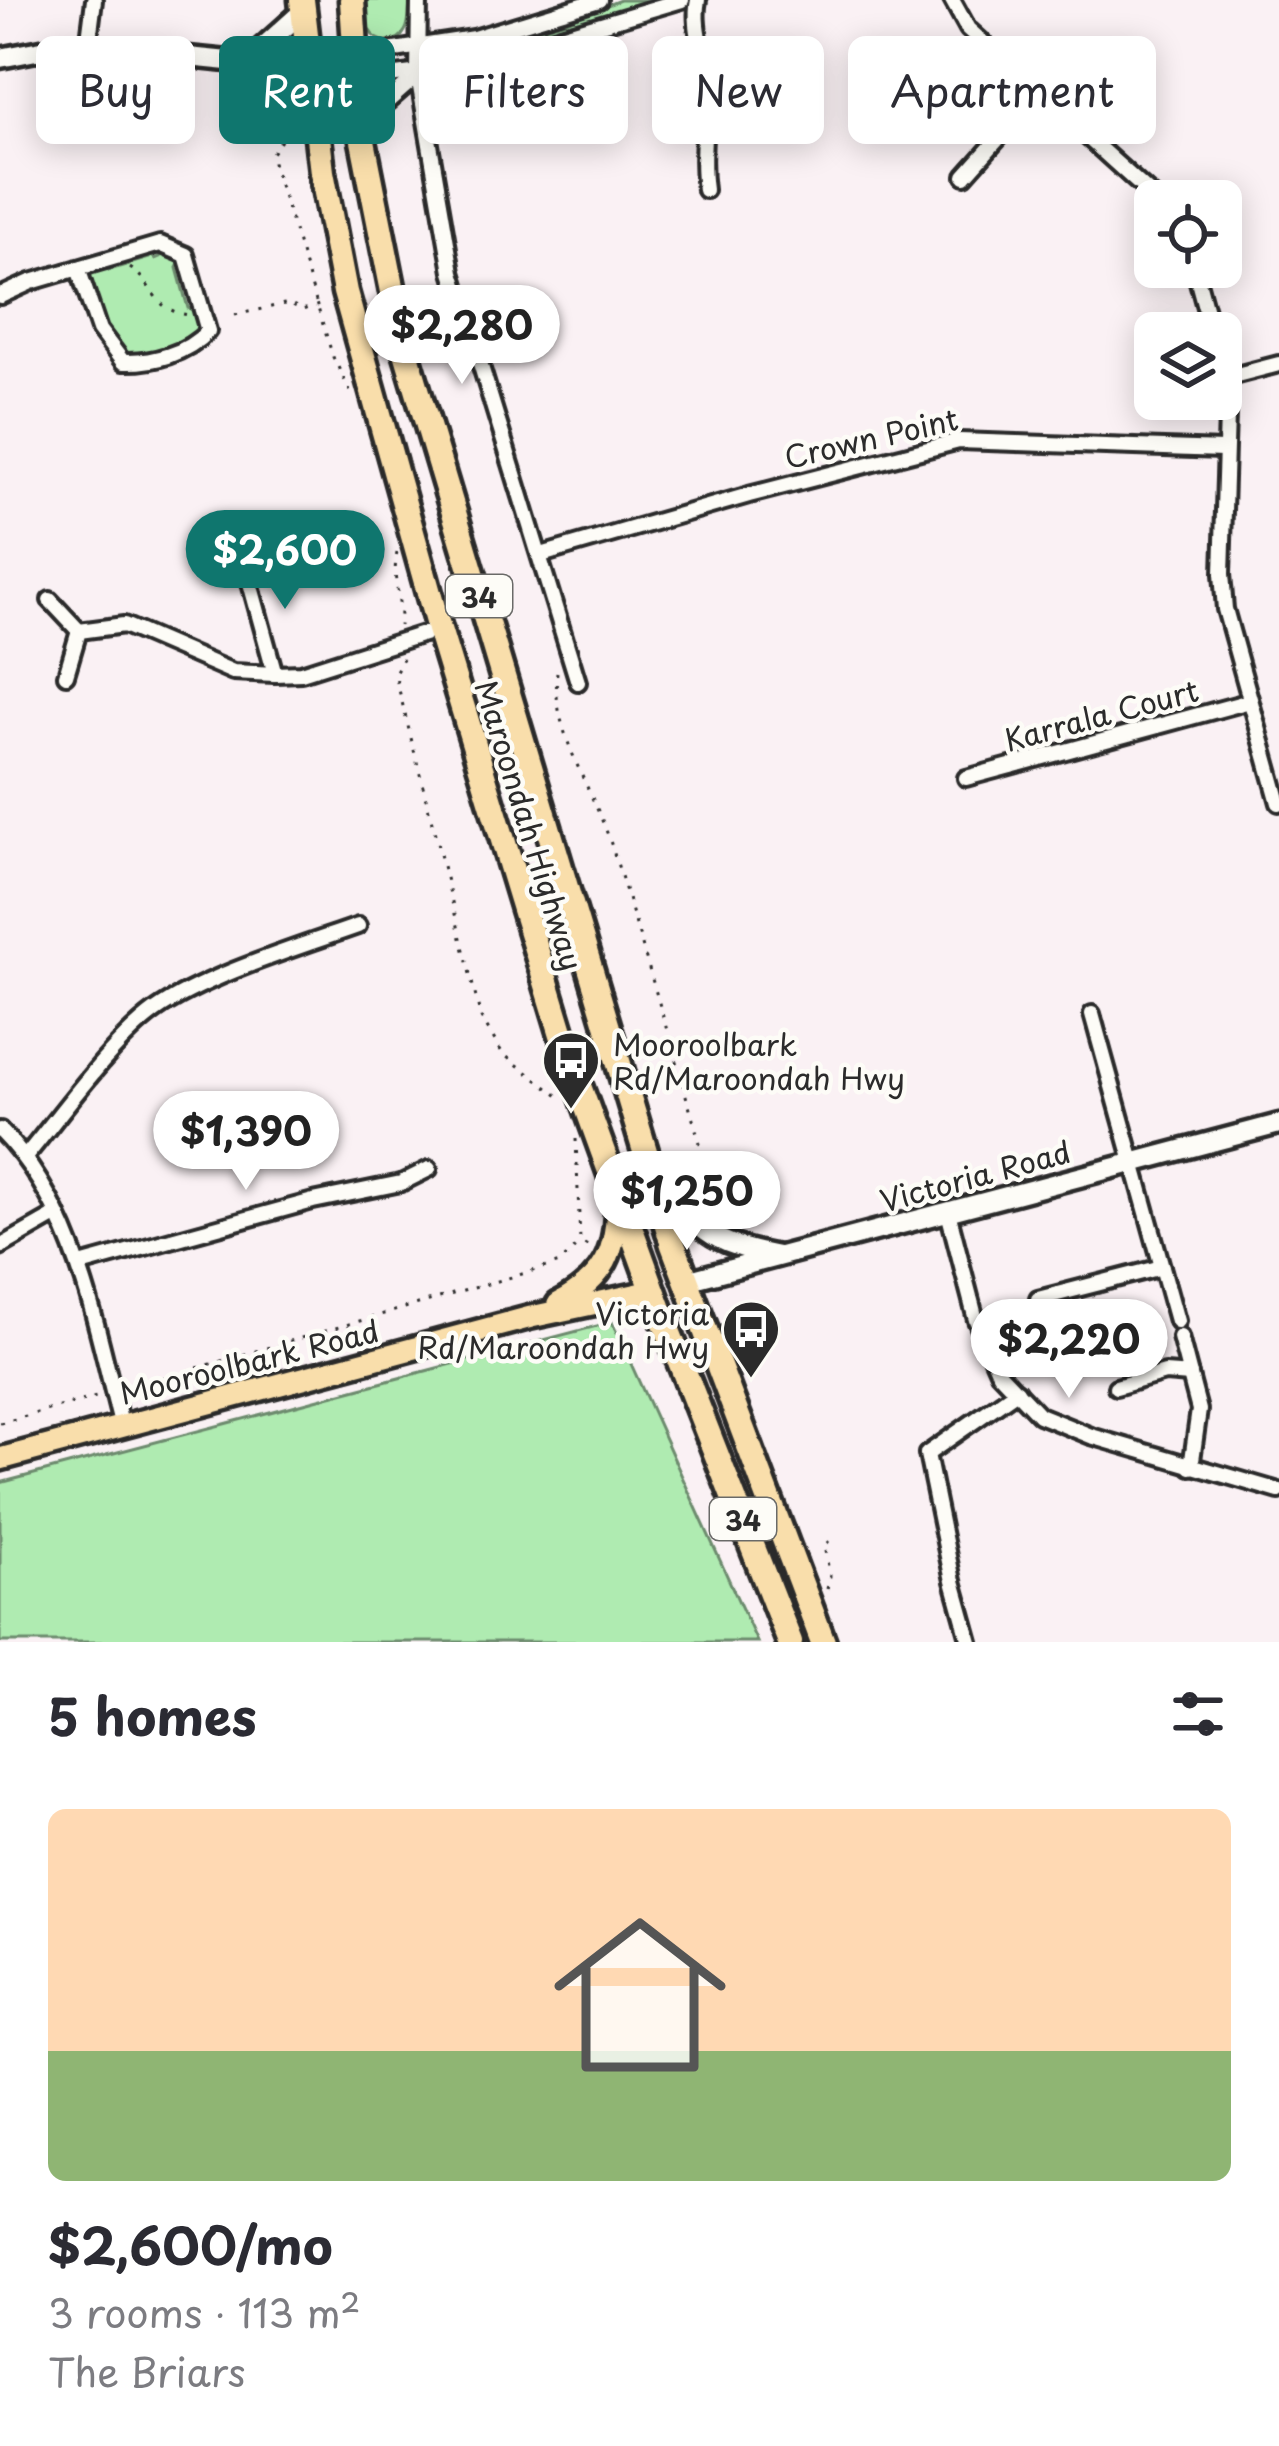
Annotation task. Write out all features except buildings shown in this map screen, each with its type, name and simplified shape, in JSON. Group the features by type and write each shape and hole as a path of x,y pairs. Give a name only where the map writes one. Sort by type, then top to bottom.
{"highway":[{"name":"Maroondah Highway","path":"352,0 354,36"},
{"name":"Maroondah Highway","path":"302,6 302,36"},
{"name":"Maroondah Highway","path":"315,144 345,292 439,629 563,1039 653,1291 790,1642"},
{"name":"Maroondah Highway","path":"364,144 403,342 648,1162 686,1281 823,1642"},
{"path":"653,1291 686,1281"}],"main road":[{"path":"271,36 302,6"},
{"path":"0,58 36,51"},
{"name":"Victoria Road","path":"686,1281 1279,1124"},
{"path":"648,1162 693,1222 709,1235 782,1257"},
{"path":"531,1317 584,1289 608,1257 617,1227 617,1191"},
{"name":"Mooroolbark Road","path":"0,1460 531,1317 653,1291"}],"street":[{"path":"89,36 94,0"},
{"path":"418,0 418,75 452,272 578,682"},
{"path":"395,55 501,32 599,0"},
{"path":"395,72 418,75 479,62 682,0"},
{"path":"698,0 706,80 701,163 705,190"},
{"path":"952,0 976,36"},
{"path":"395,95 418,75"},
{"path":"965,176 994,144"},
{"path":"1096,144 1136,180"},
{"path":"0,296 31,282 78,268 160,244 185,255 208,331 195,345 146,363 123,362 99,330 78,268"},
{"path":"1242,369 1279,364"},
{"path":"1223,420 1225,609 1279,803"},
{"name":"Crown Point","path":"541,555 958,441 1223,450"},
{"path":"244,561 275,674"},
{"path":"50,600 79,631"},
{"path":"79,631 124,625 232,672 275,674 302,673 439,629"},
{"path":"66,676 79,631"},
{"name":"Karrala Court","path":"966,778 1250,701"},
{"path":"26,1156 151,1013 185,993 358,926"},
{"path":"1092,1014 1199,1410 1191,1467"},
{"path":"0,1130 26,1156 80,1264 121,1424"},
{"path":"80,1264 313,1201 400,1183 429,1168"},
{"path":"948,1212 976,1320 999,1372 1039,1415 1091,1436 1279,1492"},
{"path":"0,1246 56,1215"},
{"path":"1038,1299 1162,1268"},
{"path":"1116,1387 1165,1373 1190,1375"},
{"path":"970,1642 928,1454 1016,1391"}],"path":[{"path":"278,144 273,162 340,376 359,408"},
{"path":"123,267 142,277 166,309 183,316 196,313"},
{"path":"236,315 289,302 302,310 319,305"},
{"path":"398,550 392,577 402,611 398,632 405,655 395,674 481,1018 503,1054 568,1105"},
{"path":"571,661 561,664 556,674 562,725 612,848 715,1193 717,1211 709,1235"},
{"path":"0,1423 560,1263 580,1242 575,1122"},
{"path":"580,1242 608,1257"},
{"path":"827,1589 830,1576 824,1546 830,1539"}],"green space":[{"path":"366,0 410,0 408,24 398,39 374,36 367,24"},
{"path":"620,0 666,0 539,36 511,36"},
{"path":"162,248 181,260 177,268 188,308 196,311 198,332 164,349 126,354 103,331 88,281 101,265 109,270 150,254 155,259"},
{"path":"612,1322 757,1642 0,1642 0,1483"}],"place":[{"name":"Mooroolbark Rd/Maroondah Hwy","path":"571,1111"},
{"name":"Victoria Rd/Maroondah Hwy","path":"751,1380"}]}
